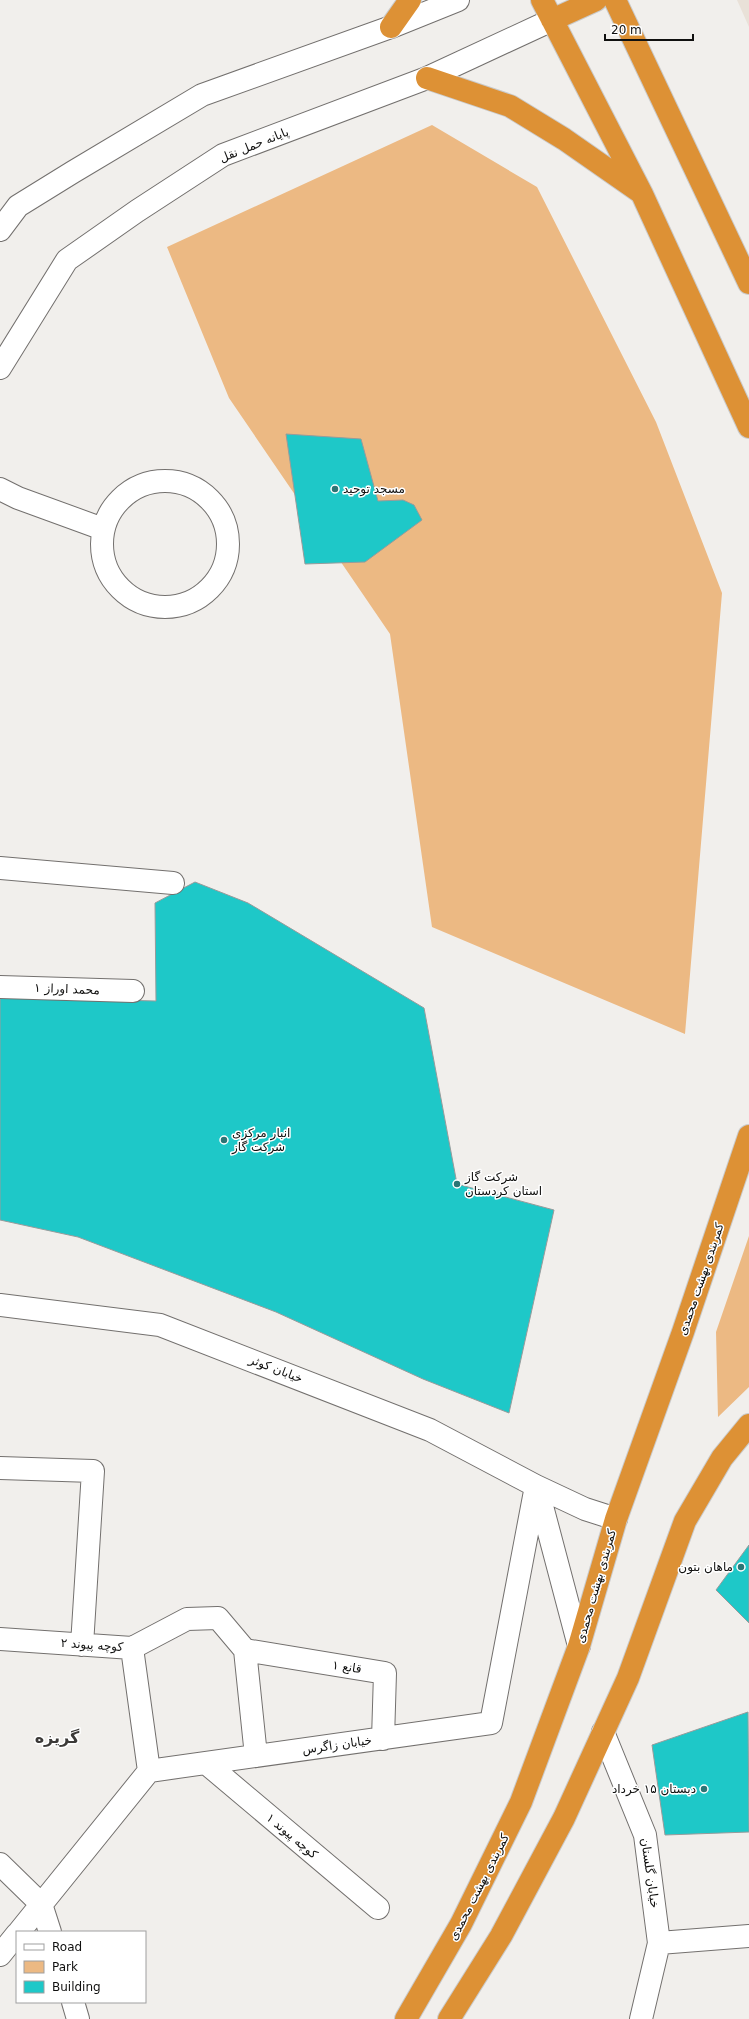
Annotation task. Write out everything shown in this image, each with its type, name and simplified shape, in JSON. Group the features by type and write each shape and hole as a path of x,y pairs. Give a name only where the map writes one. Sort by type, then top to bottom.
{"highway":[{"path":"391,27 410,0"},
{"path":"542,0 642,194 749,427"},
{"path":"552,20 596,0"},
{"path":"615,0 749,283"},
{"path":"427,78 510,106 564,139 642,194"},
{"name":"کمربندی بهشت محمدی","path":"406,2019 461,1924 521,1802 579,1646 616,1519 683,1332 749,1136"},
{"path":"449,2019 512,1915 564,1818 628,1678 685,1520 722,1458 749,1425"}],"street":[{"path":"0,230 18,206 202,95 391,27 458,0"},
{"name":"پایانه حمل نقل","path":"0,368 67,260 137,211 223,155 427,78 552,20"},
{"path":"157,481 182,483 202,492 220,512 228,535 227,556 221,573 210,589 186,604 162,608 137,602 117,588 103,562 103,529 115,504 132,490 157,481"},
{"path":"0,490 103,529"},
{"path":"0,868 173,883"},
{"name":"محمد اوراز ۱","path":"0,987 133,991"},
{"name":"خیابان کوثر","path":"0,1305 160,1325 430,1430 536,1486 585,1509 616,1519"},
{"path":"0,1468 92,1471 82,1645"},
{"path":"536,1486 579,1646"},
{"name":"خیابان زاگرس","path":"149,1771 491,1723 536,1486"},
{"path":"132,1648 187,1619 218,1618 245,1650 256,1756"},
{"name":"کوچه پیوند ۲","path":"0,1639 132,1648 149,1771"},
{"name":"قانع ۱","path":"245,1650 385,1673 383,1739"},
{"name":"خیابان گلستان","path":"603,1732 645,1835 659,1943 641,2019"},
{"name":"کوچه پیوند ۱","path":"206,1763 378,1908"},
{"path":"20,1931 149,1771"},
{"path":"0,1864 42,1904 50,1931"},
{"path":"0,1955 16,1935"},
{"path":"659,1943 749,1936"},
{"path":"73,2003 78,2019"}],"shaded area":[{"path":"737,0 749,0 749,27"}],"green space":[{"path":"432,125 537,187 656,422 722,593 685,1034 432,927 390,634 229,398 167,247"},
{"path":"749,1236 749,1387 718,1417 716,1332"}],"building":[{"name":"مسجد توحید","path":"286,434 361,439 378,501 403,500 414,505 422,520 365,562 305,564"},
{"name":"انبار مرکزی شرکت گاز","path":"195,882 248,903 424,1008 457,1184 554,1210 509,1413 423,1379 276,1312 78,1237 0,1220 0,997 156,1001 155,903"},
{"name":"ماهان بتون","path":"749,1545 749,1623 716,1590"},
{"name":"دبستان ۱۵ خرداد","path":"748,1712 749,1832 665,1835 652,1745"}],"place":[{"name":"مسجد توحید","path":"335,489"},
{"name":"انبار مرکزی شرکت گاز","path":"224,1140"},
{"name":"شرکت گاز استان کردستان","path":"457,1184"},
{"name":"ماهان بتون","path":"741,1567"},
{"name":"دبستان ۱۵ خرداد","path":"704,1789"}],"district":[{"name":"گریزه","path":"57,1737"}]}
